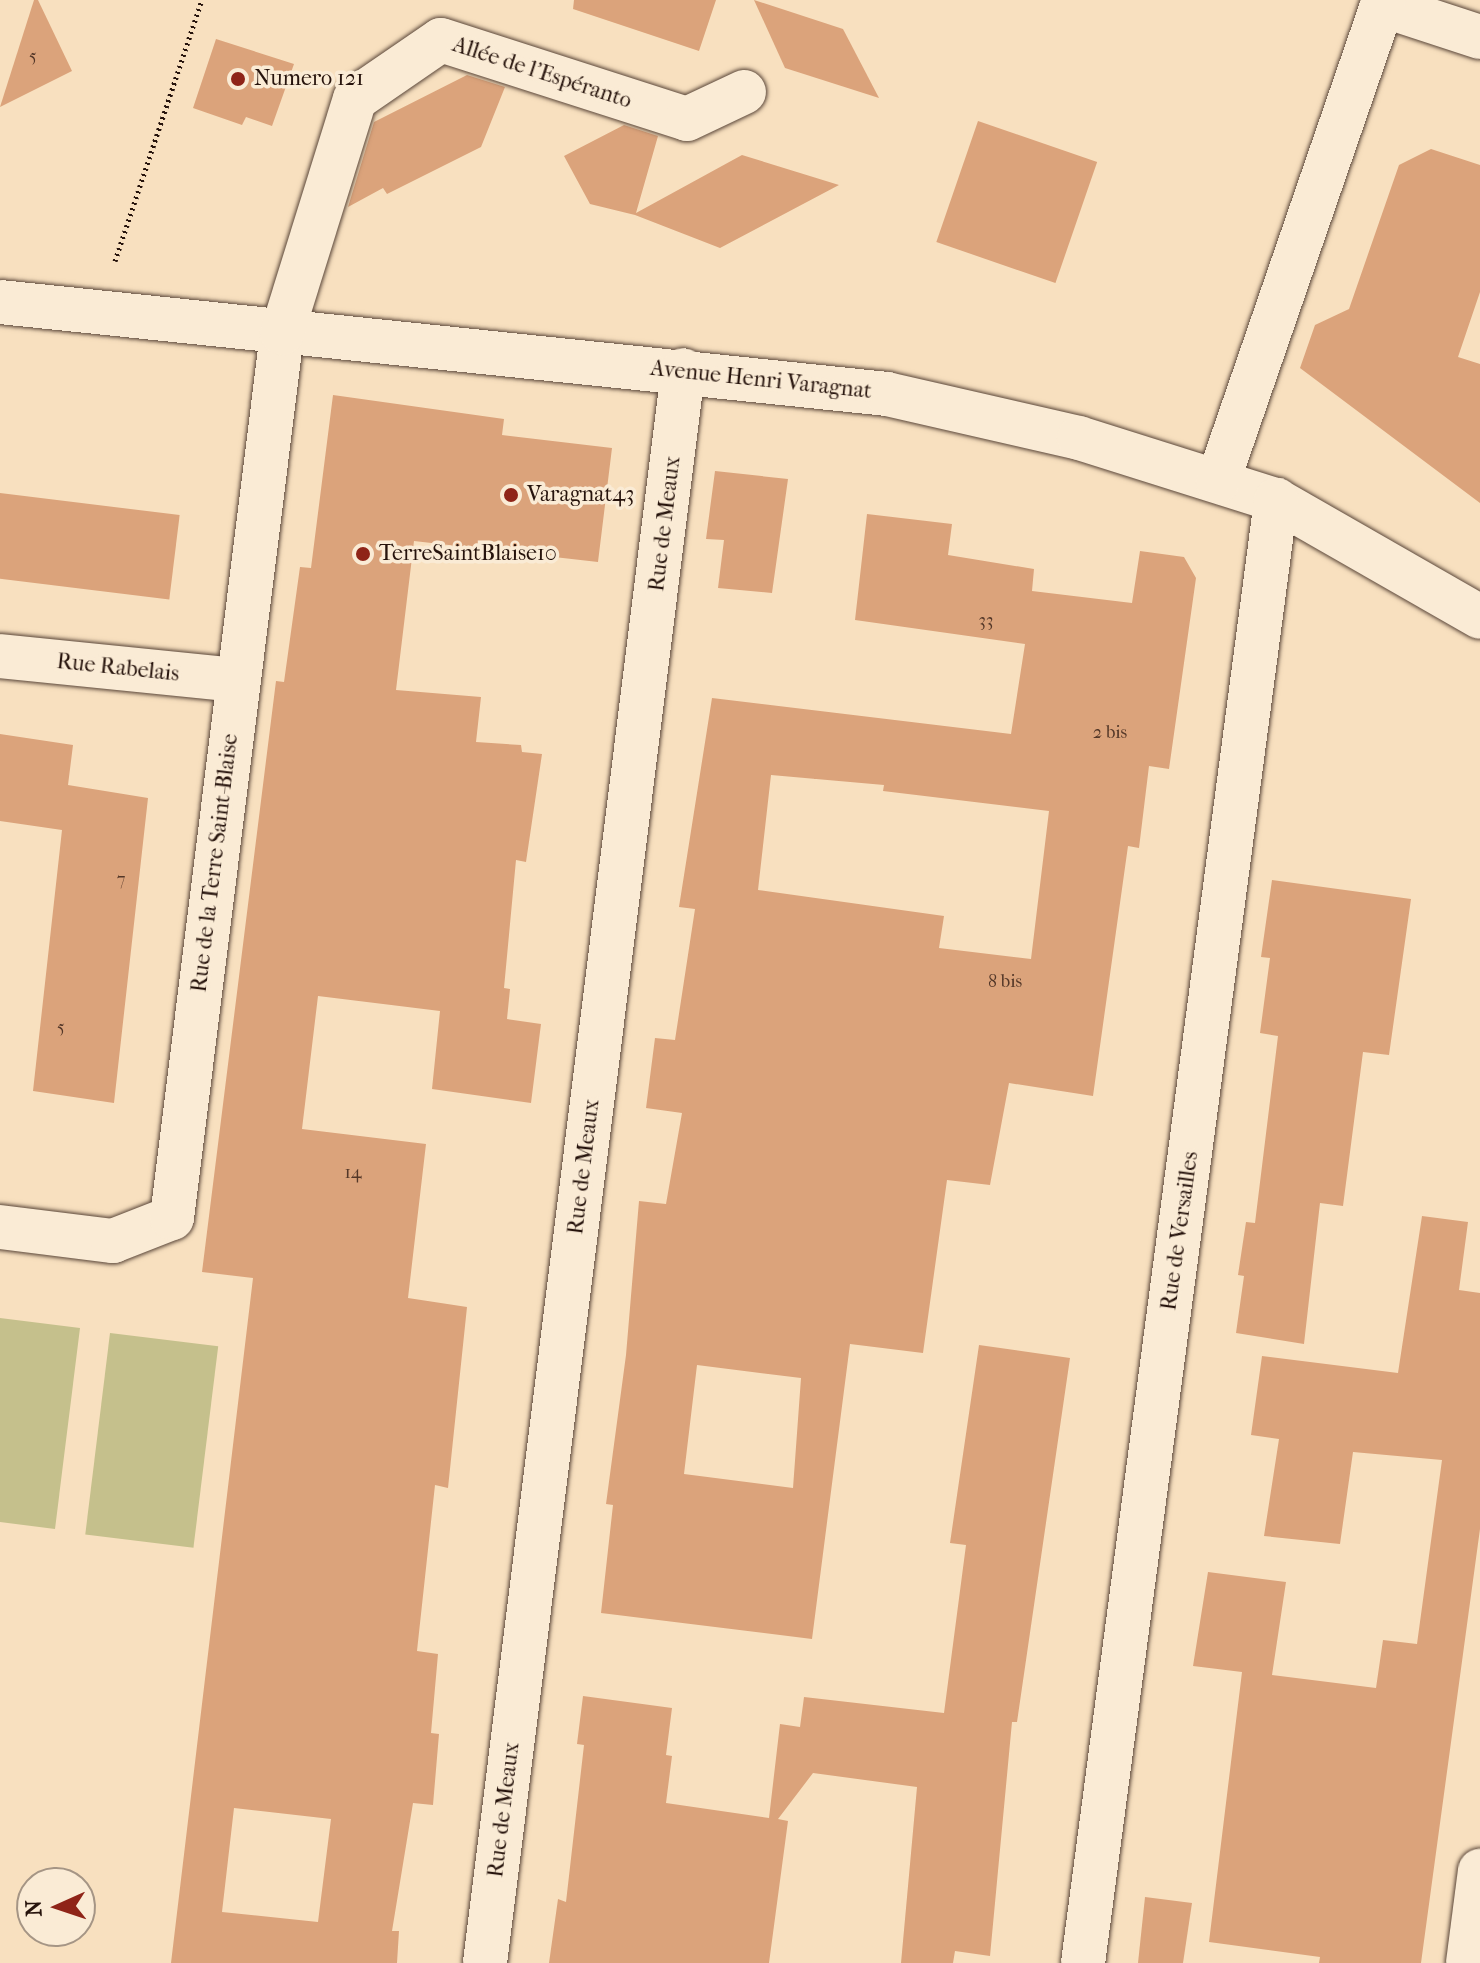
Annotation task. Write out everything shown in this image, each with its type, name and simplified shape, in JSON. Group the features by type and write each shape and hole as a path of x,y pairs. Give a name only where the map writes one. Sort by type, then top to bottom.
{"street":[{"path":"1218,481 1382,2 1480,37"},
{"name":"Allée de l'Espéranto","path":"282,333 355,99 441,40 687,119 744,92"},
{"name":"Avenue Henri Varagnat","path":"0,302 282,333 683,370 887,394 1079,438 1276,500 1480,617"},
{"name":"Rue de la Terre Saint-Blaise","path":"0,1227 113,1241 172,1218 236,680 282,333"},
{"name":"Rue de Meaux","path":"485,1963 683,370"},
{"name":"Rue de Versailles","path":"1083,1963 1276,500"},
{"name":"Rue Rabelais","path":"0,656 236,680"},
{"path":"1468,1963 1480,1871"}],"path":[{"path":"92,313 112,270 202,0"}],"shaded area":[{"path":"0,1318 80,1328 55,1529 0,1522"},
{"path":"110,1333 218,1346 193,1548 85,1534"}],"building":[{"path":"34,0 38,0 72,71 0,107"},
{"path":"574,0 716,0 699,51 573,9"},
{"path":"754,0 843,29 879,98 785,68"},
{"name":"Numero 121","path":"216,39 294,64 272,126 246,117 242,125 193,108"},
{"path":"467,75 505,87 481,147 387,194 383,188 348,207 374,122"},
{"path":"978,121 1097,162 1055,283 936,242"},
{"path":"624,125 658,136 636,213 742,155 839,185 720,248 635,215 590,204 564,156"},
{"path":"1431,149 1480,165 1480,292 1458,357 1480,364 1480,503 1300,368 1315,325 1349,309 1399,165"},
{"path":"333,395 504,419 502,435 612,448 598,562 414,541 396,690 481,697 476,742 521,745 522,752 542,754 526,862 516,860 504,988 510,989 507,1019 541,1024 531,1103 432,1089 440,1011 318,996 302,1129 426,1144 408,1298 467,1307 448,1488 435,1485 417,1651 438,1654 431,1733 439,1734 433,1805 413,1803 392,1931 399,1931 397,1963 171,1963 253,1278 202,1272 276,681 284,682 300,567 311,568","holes":["234,1808 331,1819 318,1922 222,1912"]},
{"path":"715,471 788,479 772,593 718,588 724,540 706,539"},
{"path":"0,493 180,515 169,599 0,579"},
{"path":"867,514 952,524 948,555 1034,569 1032,591 1132,603 1140,551 1184,557 1196,578 1169,769 1149,766 1139,848 1128,846 1093,1096 1009,1083 990,1185 947,1180 923,1353 850,1344 812,1639 601,1613 613,1505 606,1504 626,1355 639,1201 666,1204 682,1113 646,1108 655,1038 675,1040 695,909 679,907 712,698 1011,734 1025,644 855,620","holes":["771,775 884,785 883,791 1049,811 1031,959 939,948 944,916 758,890","697,1365 801,1378 793,1488 684,1474"]},
{"path":"0,734 73,745 68,785 148,798 114,1103 33,1091 62,830 0,821"},
{"path":"1272,880 1411,899 1389,1055 1363,1052 1343,1206 1320,1203 1304,1344 1236,1333 1244,1276 1238,1275 1246,1222 1255,1223 1278,1036 1260,1033 1270,958 1261,957"},
{"path":"1422,1216 1468,1222 1459,1290 1480,1293 1480,1529 1421,1963 1319,1963 1320,1957 1209,1942 1242,1672 1193,1666 1208,1572 1286,1582 1272,1675 1376,1688 1383,1640 1417,1644 1442,1460 1353,1452 1340,1544 1264,1536 1279,1439 1251,1435 1262,1356 1398,1373"},
{"path":"979,1345 1070,1358 1017,1722 1012,1722 990,1956 955,1951 953,1963 901,1963 917,1787 813,1773 778,1819 788,1821 769,1963 549,1963 558,1899 566,1902 584,1745 577,1744 583,1696 672,1708 666,1755 672,1756 666,1803 769,1818 780,1724 800,1727 804,1697 944,1713 966,1545 950,1543"},
{"path":"1145,1897 1192,1903 1183,1963 1138,1963"}],"place":[{"name":"Numero 121","path":"238,79"},
{"name":"Varagnat43","path":"511,495"},
{"name":"TerreSaintBlaise10","path":"363,554"}]}
